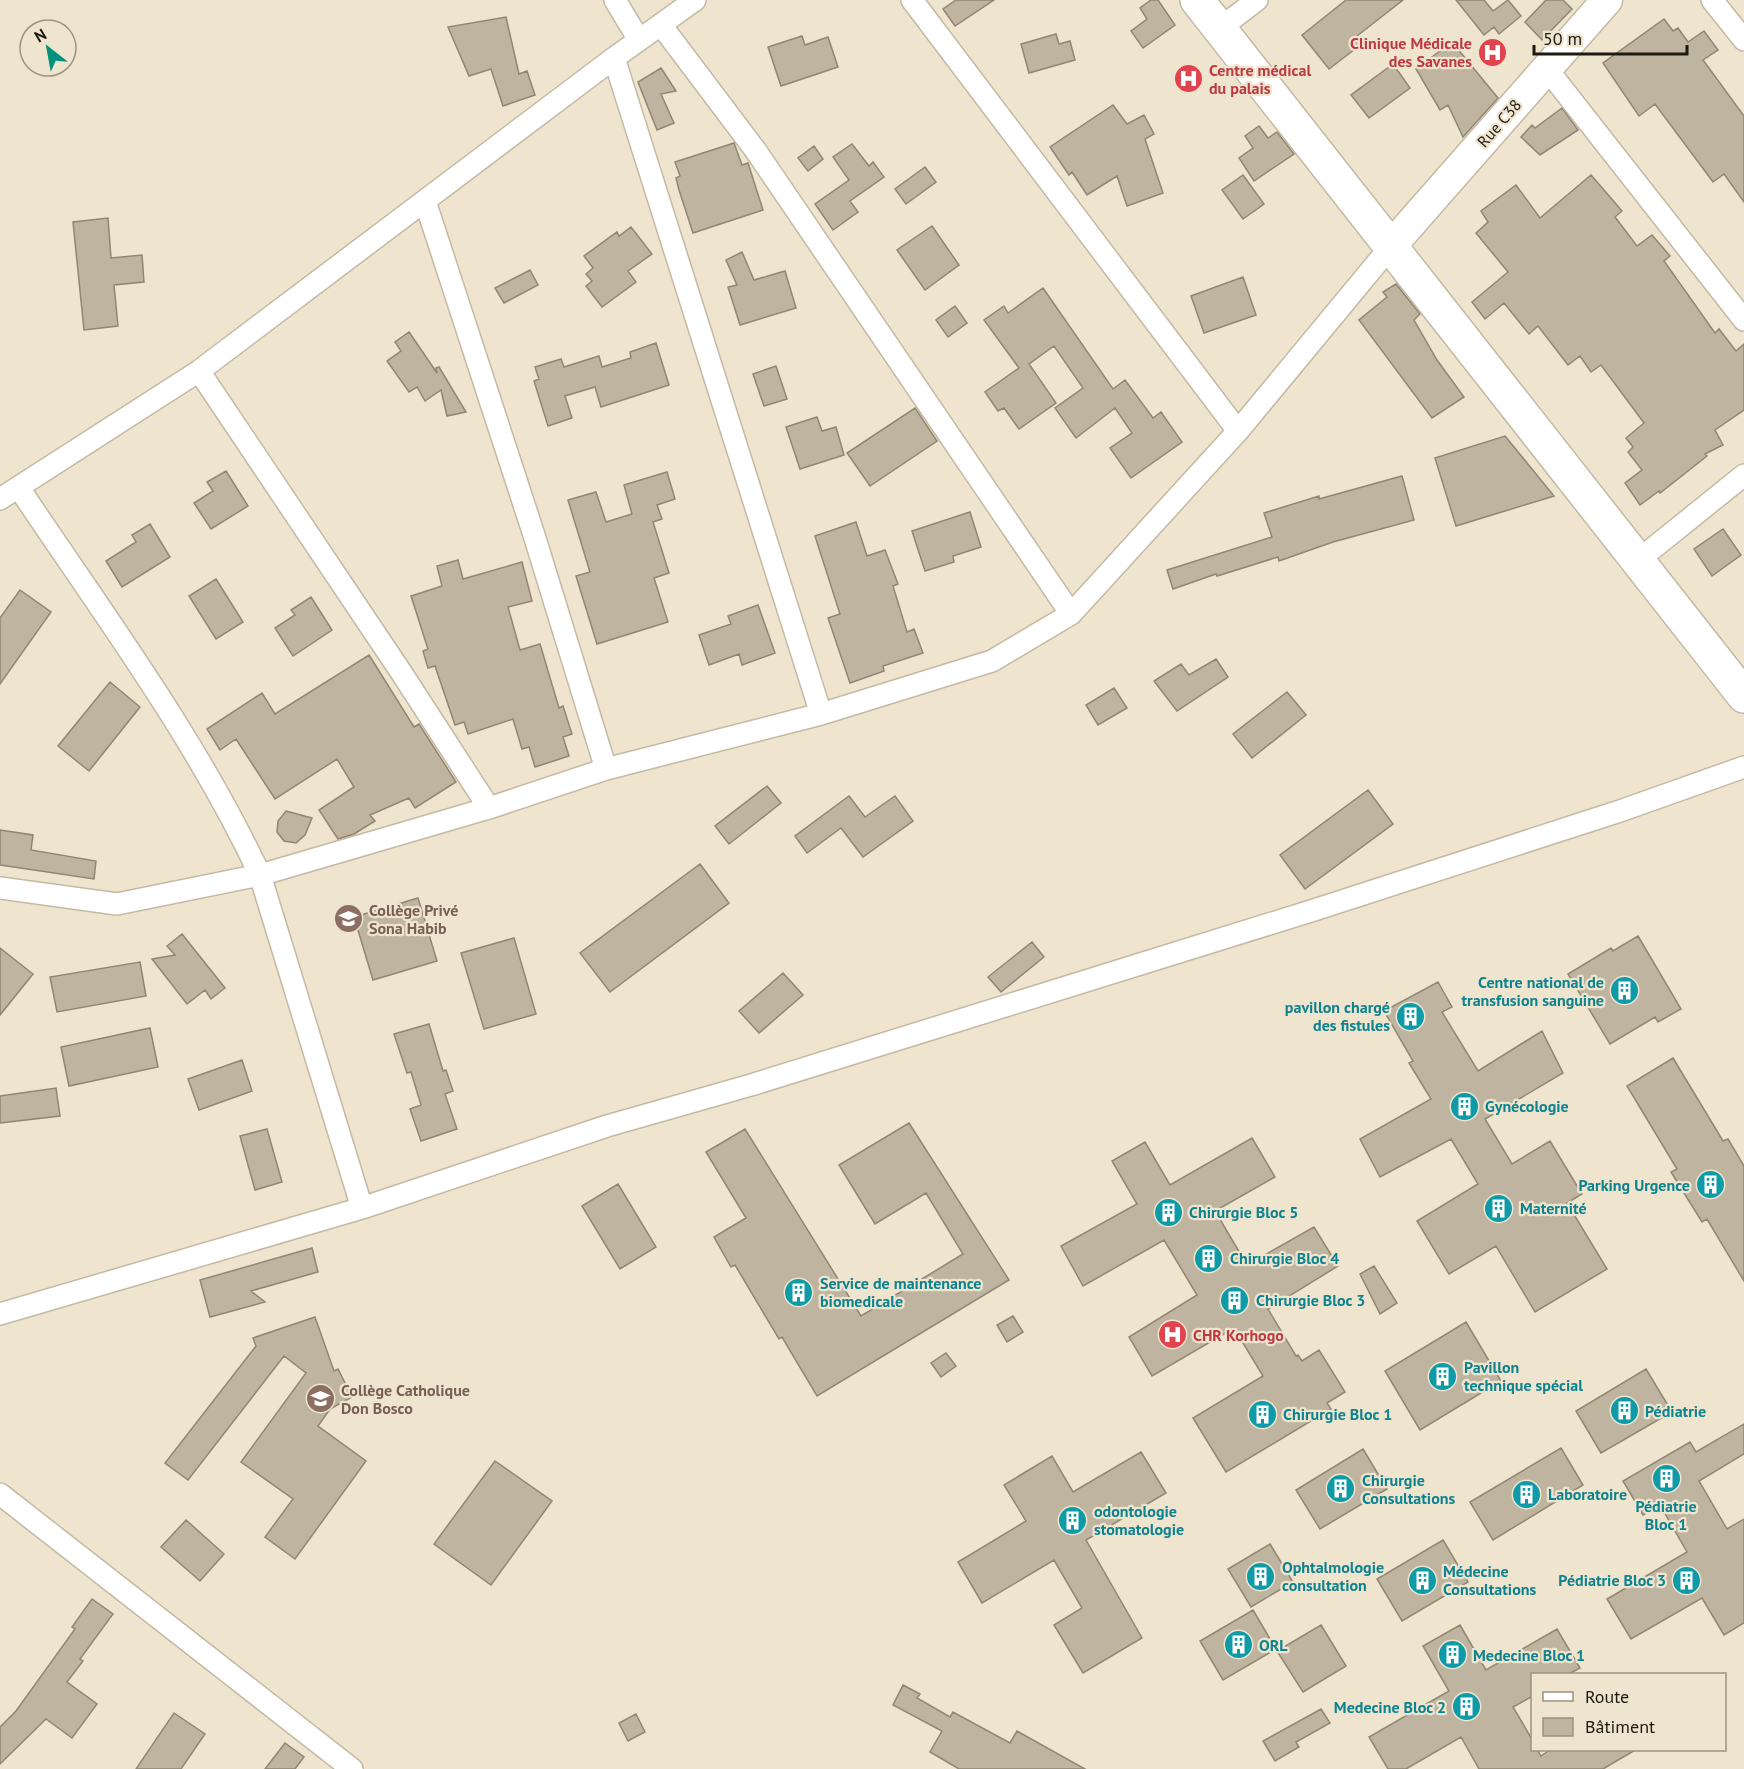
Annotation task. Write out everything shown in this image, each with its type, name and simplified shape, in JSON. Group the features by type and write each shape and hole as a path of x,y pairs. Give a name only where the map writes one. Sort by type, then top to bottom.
{"main road":[{"path":"1197,0 1636,562 1744,696"}],"street":[{"path":"615,0 639,40"},
{"path":"0,499 199,371 614,58 695,0"},
{"path":"912,0 1238,430"},
{"path":"1219,29 1257,0"},
{"name":"Rue C38","path":"1391,246 1607,0"},
{"path":"1712,0 1744,40"},
{"path":"661,25 763,161 1071,614"},
{"path":"614,58 821,714"},
{"path":"1546,69 1744,320"},
{"path":"425,201 534,535 606,769"},
{"path":"0,888 117,904 260,875 489,808 606,769 821,714 992,661 1071,614 1238,430 1391,246"},
{"path":"199,371 395,662 489,808"},
{"path":"1636,562 1744,476"},
{"path":"19,488 172,717 236,824 260,875 362,1208"},
{"path":"0,1314 362,1208 607,1126 751,1085 1311,911 1744,767"},
{"path":"0,1494 352,1769"}],"building":[{"path":"956,0 994,0 955,26 943,9"},
{"path":"1151,0 1158,0 1175,25 1143,48 1131,31 1147,19 1140,8"},
{"path":"1346,0 1403,0 1357,36 1363,43 1329,69 1302,35"},
{"path":"1456,0 1484,0 1493,11 1508,0 1521,16 1499,34 1494,27 1484,35"},
{"path":"1546,0 1563,0 1572,9 1542,40 1525,22"},
{"path":"506,17 519,74 527,71 535,95 503,106 491,69 469,76 448,27"},
{"path":"1664,19 1673,31 1678,28 1688,42 1704,31 1718,50 1703,60 1744,116 1744,202 1724,174 1713,182 1655,104 1639,116 1603,63"},
{"path":"1056,34 1059,44 1070,41 1075,60 1029,73 1021,44"},
{"path":"802,36 805,45 828,37 838,67 781,86 768,47"},
{"path":"1452,42 1498,98 1463,137 1448,105 1440,110 1416,69"},
{"path":"1393,64 1410,88 1369,118 1351,95"},
{"path":"661,68 676,91 661,94 674,123 657,130 638,82"},
{"path":"1113,105 1127,124 1144,115 1154,134 1145,139 1163,193 1127,206 1117,176 1087,195 1072,172 1069,175 1050,147"},
{"path":"1562,108 1578,130 1540,155 1521,137 1532,125 1535,128"},
{"path":"1259,126 1268,138 1277,132 1294,154 1254,181 1239,158 1253,148 1245,136"},
{"path":"734,143 742,165 748,163 763,210 693,233 679,190 676,178 680,176 675,162"},
{"path":"852,144 869,166 873,162 884,177 850,201 858,212 833,230 815,204 849,180 833,157"},
{"path":"814,146 823,159 808,171 798,158"},
{"path":"925,167 936,182 906,204 895,189"},
{"path":"1243,175 1264,204 1243,219 1222,190"},
{"path":"1591,175 1622,211 1615,217 1637,246 1652,235 1670,256 1664,261 1715,333 1719,329 1736,351 1744,344 1744,410 1715,430 1723,445 1705,454 1707,456 1660,493 1659,491 1640,505 1625,483 1642,470 1628,452 1633,447 1626,438 1644,423 1601,365 1591,372 1580,356 1568,365 1538,326 1529,334 1504,303 1485,319 1472,302 1508,272 1476,233 1488,222 1481,211 1516,185 1540,218"},
{"path":"108,218 111,258 142,255 144,282 114,285 118,326 84,330 73,222"},
{"path":"932,226 959,265 925,290 897,250"},
{"path":"631,227 652,254 628,271 636,282 602,307 586,286 592,281 586,274 593,268 584,256 617,232 619,236"},
{"path":"742,252 754,280 785,271 796,308 740,325 728,287 737,285 726,260"},
{"path":"530,270 538,285 504,303 495,288"},
{"path":"1243,277 1256,315 1204,333 1191,296"},
{"path":"1396,284 1420,314 1414,320 1437,360 1464,397 1432,418 1359,320 1387,297 1383,292"},
{"path":"1043,288 1113,389 1125,380 1153,418 1161,412 1182,442 1131,478 1110,448 1132,433 1115,408 1076,438 1055,408 1083,388 1054,346 1029,364 1056,403 1019,429 1004,408 998,411 985,392 1019,368 984,320 1004,306 1008,313"},
{"path":"955,306 967,323 948,337 936,320"},
{"path":"409,332 437,373 436,368 439,367 466,412 447,416 441,390 425,401 417,387 409,392 387,361 401,351 395,342"},
{"path":"656,343 669,385 601,407 595,387 565,396 572,418 548,426 534,381 539,379 535,367 561,359 564,367 599,356 602,367 631,358 630,352"},
{"path":"776,366 787,399 764,406 753,374"},
{"path":"915,408 937,441 870,486 847,453"},
{"path":"817,417 822,431 836,427 844,455 800,469 786,427"},
{"path":"1505,436 1554,496 1456,526 1435,458"},
{"path":"226,471 248,506 211,529 194,503 213,491 207,482"},
{"path":"667,472 675,499 657,505 662,519 653,522 669,573 654,578 668,622 597,644 576,576 590,572 568,500 596,492 606,522 632,514 624,485"},
{"path":"1402,476 1414,520 1333,542 1279,561 1278,557 1217,576 1216,574 1173,589 1167,570 1272,537 1264,513 1319,496 1319,499"},
{"path":"970,512 981,547 953,556 954,562 925,571 912,531"},
{"path":"856,522 867,556 885,550 898,584 893,586 907,632 914,629 923,653 883,666 884,671 850,683 828,618 840,614 815,536"},
{"path":"150,524 170,557 122,587 106,561 136,542 132,535"},
{"path":"1723,529 1741,555 1712,576 1694,549"},
{"path":"458,560 463,579 522,562 532,601 508,607 520,650 540,644 559,708 563,706 572,734 563,737 569,756 535,767 529,747 522,749 513,719 468,734 464,722 455,725 435,666 428,668 423,651 428,649 411,596 442,586 437,566"},
{"path":"216,579 243,622 216,639 189,596"},
{"path":"20,590 51,612 0,684 0,618"},
{"path":"311,597 332,630 293,656 275,628 295,615 291,610"},
{"path":"758,605 775,653 742,665 739,654 709,665 699,635 731,624 728,616"},
{"path":"369,655 414,727 419,724 456,782 415,808 409,798 370,815 375,821 354,834 338,839 319,810 354,787 337,759 275,799 236,739 220,750 207,729 262,693 275,714"},
{"path":"1216,659 1228,677 1177,711 1154,681 1181,664 1189,675"},
{"path":"110,682 140,707 89,771 58,746"},
{"path":"1114,688 1127,708 1098,725 1086,705"},
{"path":"1287,692 1306,715 1252,758 1233,734"},
{"path":"767,786 781,803 729,844 715,826"},
{"path":"1368,790 1393,824 1305,889 1280,855"},
{"path":"849,796 865,817 895,796 913,821 863,857 841,828 807,853 795,836"},
{"path":"286,811 312,818 305,835 296,843 284,841 277,832 278,821"},
{"path":"0,830 33,835 31,850 96,861 94,879 0,865"},
{"path":"700,864 729,903 610,992 580,953"},
{"path":"418,898 437,961 373,980 354,917"},
{"path":"182,934 225,988 211,999 205,990 187,1004 152,959 175,955 167,946"},
{"name":"Centre national de transfusion sanguine","path":"1638,936 1681,1009 1658,1022 1655,1017 1610,1044 1568,974 1611,948 1613,951"},
{"path":"514,938 536,1014 484,1029 461,953"},
{"path":"1032,942 1044,957 1001,992 988,977"},
{"path":"0,948 33,974 0,1015"},
{"path":"140,962 146,996 57,1012 50,977"},
{"path":"783,973 803,995 759,1033 739,1011"},
{"path":"1438,982 1452,1007 1442,1012 1478,1071 1542,1031 1563,1073 1485,1119 1512,1164 1550,1141 1582,1194 1567,1203 1607,1269 1535,1312 1496,1246 1449,1274 1417,1221 1478,1184 1451,1139 1380,1177 1360,1139 1431,1099 1409,1063 1413,1061 1384,1011"},
{"path":"429,1024 443,1071 446,1070 453,1091 445,1094 457,1129 421,1141 410,1109 421,1105 411,1072 407,1073 394,1034"},
{"path":"150,1028 158,1067 69,1086 61,1047"},
{"path":"1673,1058 1723,1141 1728,1139 1744,1166 1744,1281 1707,1219 1702,1222 1671,1172 1677,1169 1627,1086"},
{"path":"242,1060 252,1091 199,1110 188,1079"},
{"path":"56,1088 60,1116 0,1123 0,1096"},
{"path":"909,1123 1009,1280 817,1396 782,1337 779,1339 735,1265 731,1267 714,1237 746,1218 706,1152 745,1129 861,1316 963,1254 926,1193 875,1224 839,1165"},
{"path":"267,1129 282,1182 255,1190 240,1136"},
{"path":"1252,1138 1275,1177 1215,1211 1247,1265 1314,1227 1338,1266 1268,1309 1296,1356 1298,1355 1302,1361 1319,1350 1345,1392 1327,1403 1331,1409 1226,1472 1193,1418 1263,1376 1234,1328 1152,1376 1129,1337 1197,1295 1164,1240 1083,1286 1061,1246 1137,1204 1112,1161 1145,1142 1170,1185"},
{"path":"618,1184 656,1247 620,1269 582,1206"},
{"path":"312,1248 318,1272 251,1291 265,1302 210,1317 200,1280"},
{"path":"1374,1266 1397,1303 1380,1314 1360,1274"},
{"path":"1013,1316 1023,1332 1007,1342 997,1325"},
{"path":"315,1317 334,1371 338,1369 352,1397 330,1409 318,1426 366,1461 295,1559 265,1537 293,1499 241,1462 306,1373 284,1356 188,1480 165,1463 256,1346 253,1338"},
{"name":"Pavillon technique spécial","path":"1466,1322 1501,1381 1420,1430 1385,1371"},
{"path":"946,1353 956,1366 941,1377 931,1363"},
{"name":"Pédiatrie","path":"1646,1369 1672,1412 1601,1453 1576,1411"},
{"path":"1744,1424 1744,1454 1699,1481 1727,1529 1744,1519 1744,1623 1724,1635 1702,1598 1631,1639 1607,1599 1687,1552 1660,1505 1643,1515 1623,1481 1690,1442 1696,1452"},
{"name":"Laboratoire","path":"1561,1448 1583,1485 1493,1540 1470,1502"},
{"name":"Chirurgie Consultations","path":"1363,1449 1387,1489 1320,1529 1296,1490"},
{"path":"1141,1452 1166,1493 1086,1540 1142,1638 1083,1673 1054,1625 1082,1608 1054,1560 982,1603 958,1562 1026,1521 1004,1485 1052,1456 1073,1492"},
{"path":"495,1461 552,1501 491,1585 434,1544"},
{"path":"186,1520 224,1554 200,1581 161,1547"},
{"name":"Médecine Consultations","path":"1443,1540 1468,1582 1402,1621 1377,1579"},
{"name":"Ophtalmologie consultation","path":"1270,1544 1293,1582 1251,1607 1228,1569"},
{"path":"92,1599 113,1614 80,1659 83,1661 67,1682 97,1704 72,1738 46,1719 0,1764 0,1727 16,1711 75,1629 72,1627"},
{"name":"ORL","path":"1253,1610 1276,1649 1223,1680 1200,1641"},
{"path":"1321,1625 1346,1666 1303,1692 1277,1651"},
{"path":"1460,1625 1486,1670 1557,1629 1580,1668 1571,1673 1531,1673 1531,1697 1513,1707 1531,1738 1531,1751 1538,1751 1541,1756 1548,1751 1634,1751 1603,1769 1479,1769 1461,1737 1406,1769 1388,1769 1369,1737 1449,1691 1423,1646"},
{"path":"903,1685 920,1694 917,1698 950,1717 953,1712 1010,1743 1017,1731 1085,1769 959,1769 930,1752 942,1731 893,1705"},
{"path":"1321,1709 1330,1723 1296,1742 1299,1747 1275,1761 1263,1741"},
{"path":"174,1713 205,1734 181,1769 136,1769"},
{"path":"636,1714 645,1732 628,1741 619,1723"},
{"path":"285,1743 304,1757 295,1769 265,1769"}],"place":[{"name":"Clinique Médicale des Savanes","path":"1493,52"},
{"name":"Centre médical du palais","path":"1188,79"},
{"name":"Collège Privé Sona Habib","path":"348,919"},
{"name":"Centre national de transfusion sanguine","path":"1625,991"},
{"name":"pavillon chargé des fistules","path":"1411,1016"},
{"name":"Gynécologie","path":"1464,1106"},
{"name":"Parking Urgence","path":"1711,1185"},
{"name":"Maternité","path":"1499,1208"},
{"name":"Chirurgie Bloc 5","path":"1168,1212"},
{"name":"Chirurgie Bloc 4","path":"1209,1258"},
{"name":"Service de maintenance biomedicale","path":"799,1292"},
{"name":"Chirurgie Bloc 3","path":"1235,1300"},
{"name":"CHR Korhogo","path":"1172,1335"},
{"name":"Pavillon technique spécial","path":"1443,1376"},
{"name":"Collège Catholique Don Bosco","path":"320,1399"},
{"name":"Pédiatrie","path":"1624,1411"},
{"name":"Chirurgie Bloc 1","path":"1262,1414"},
{"name":"Pédiatrie Bloc 1","path":"1666,1478"},
{"name":"Chirurgie Consultations","path":"1341,1489"},
{"name":"Laboratoire","path":"1527,1494"},
{"name":"odontologie stomatologie","path":"1073,1520"},
{"name":"Ophtalmologie consultation","path":"1261,1576"},
{"name":"Médecine Consultations","path":"1422,1580"},
{"name":"Pédiatrie Bloc 3","path":"1687,1580"},
{"name":"ORL","path":"1238,1645"},
{"name":"Medecine Bloc 1","path":"1452,1655"},
{"name":"Medecine Bloc 2","path":"1467,1707"}]}
